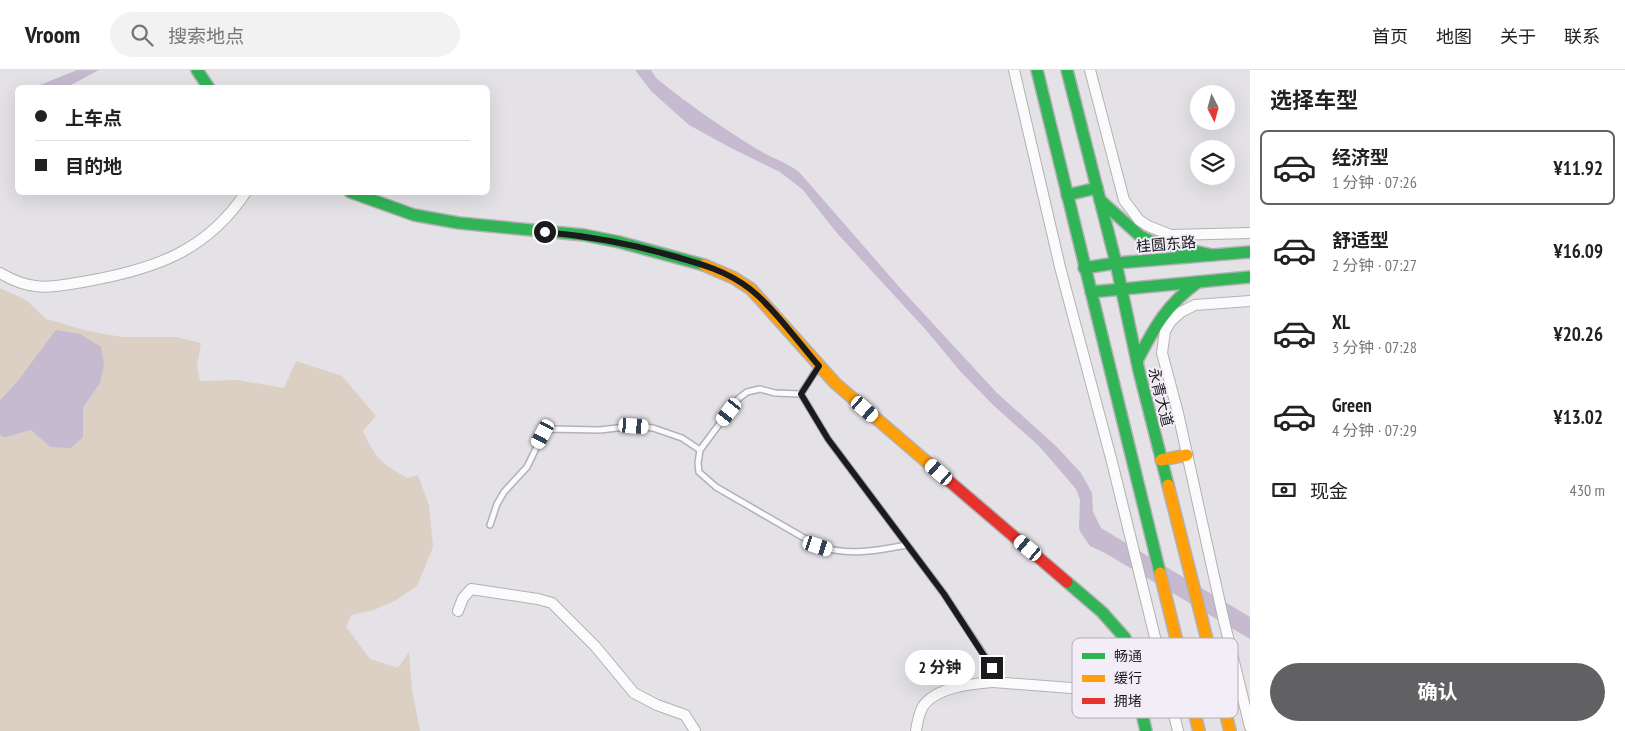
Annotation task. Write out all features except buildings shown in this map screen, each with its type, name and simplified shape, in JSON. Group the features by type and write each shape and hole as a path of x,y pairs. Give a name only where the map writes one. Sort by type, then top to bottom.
{"main road":[{"path":"198,70 207,85"},
{"name":"永青大道","path":"1037,70 1091,292 1128,372 1161,460 1206,638"},
{"name":"永青大道","path":"1067,70 1116,263 1121,288 1128,372 1181,638"},
{"path":"1067,194 1097,188"},
{"path":"358,195 414,215 467,224 584,235 619,242 716,269 751,289 835,383 1114,624 1124,638"},
{"path":"1100,200 1140,236 1150,241 1212,255"},
{"name":"桂圆东路","path":"1084,268 1116,263 1250,252"},
{"path":"1091,292 1250,277"},
{"path":"1128,372 1158,319 1185,290 1200,281"},
{"path":"1161,460 1187,455"},
{"path":"1143,718 1146,731"},
{"name":"永青大道","path":"1196,718 1199,731"},
{"name":"永青大道","path":"1227,718 1230,731"}],"street":[{"path":"1014,70 1056,250 1112,462 1155,638"},
{"path":"1090,70 1124,200 1139,220 1148,226 1171,235 1250,233"},
{"path":"0,273 26,286 43,288 124,275 180,254 199,242 218,228 244,195"},
{"path":"1228,638 1202,531 1187,455 1164,363 1163,340 1165,331 1171,321 1181,312 1195,305 1250,301"},
{"path":"458,611 463,598 471,589 538,599 552,603 595,646 634,693 685,716 695,731"},
{"path":"1238,679 1250,728"},
{"path":"916,731 922,707 934,696 952,689 977,683 1072,688"},
{"path":"1175,718 1178,731"}],"lane":[{"path":"801,394 819,366"},
{"path":"801,394 775,393 760,389 746,392 738,399 700,450 699,472 706,479 818,546 834,552 847,553 907,545"},
{"path":"801,394 828,439 944,594 1002,683"},
{"path":"490,525 497,504 504,492 527,467 543,434 549,429 600,430 634,426 653,428 682,438 700,450"}],"shaded area":[{"path":"77,70 99,70 71,85 40,85"},
{"path":"635,70 651,70 656,78 705,115 757,149 800,173 901,289 997,393 1057,447 1081,473 1092,493 1093,512 1101,528 1250,617 1250,639 1090,546 1079,528 1080,500 1076,489 1039,446 993,405 960,371 926,330 836,232 803,190 780,172 689,125 652,92"},
{"path":"0,288 26,300 46,319 88,331 122,337 176,337 201,343 197,366 200,381 238,380 284,388 296,361 342,376 376,416 363,431 371,447 380,459 392,469 408,478 418,475 429,505 433,547 417,586 396,600 374,610 351,615 346,627 370,659 398,668 409,652 412,690 420,731 0,731 0,435 3,438 31,430 50,447 83,437 83,408 100,383 56,330 22,375 0,400"},
{"path":"56,330 80,334 101,347 104,365 100,383 83,408 83,437 71,448 50,447 31,430 3,438 0,435 0,400 22,375"}],"traffic: fast":[{"path":"197,70 207,85"},
{"path":"1037,70 1160,573"},
{"path":"1067,70 1116,263 1139,371 1168,485"},
{"path":"1067,195 1097,188"},
{"path":"358,195 414,215 459,223 584,235 619,242 704,265"},
{"path":"1100,200 1140,236 1150,241 1212,255"},
{"path":"1084,268 1116,263 1250,252"},
{"path":"1091,292 1250,277"},
{"path":"1137,361 1162,317 1187,290 1198,282"},
{"path":"1067,582 1102,612 1125,638"},
{"path":"1143,718 1146,731"}],"traffic: slow":[{"path":"704,265 734,278 751,289 835,383 942,475"},
{"path":"1161,460 1187,455"},
{"path":"1168,485 1207,638"},
{"path":"1160,573 1176,638"},
{"path":"1196,718 1199,731"},
{"path":"1227,718 1230,731"}],"traffic: jam":[{"path":"942,475 1067,582"}],"route":[{"path":"545,232 584,235 619,242 699,263 716,269 751,289 819,366 801,394 814,419 868,495 944,594 992,668"}]}
